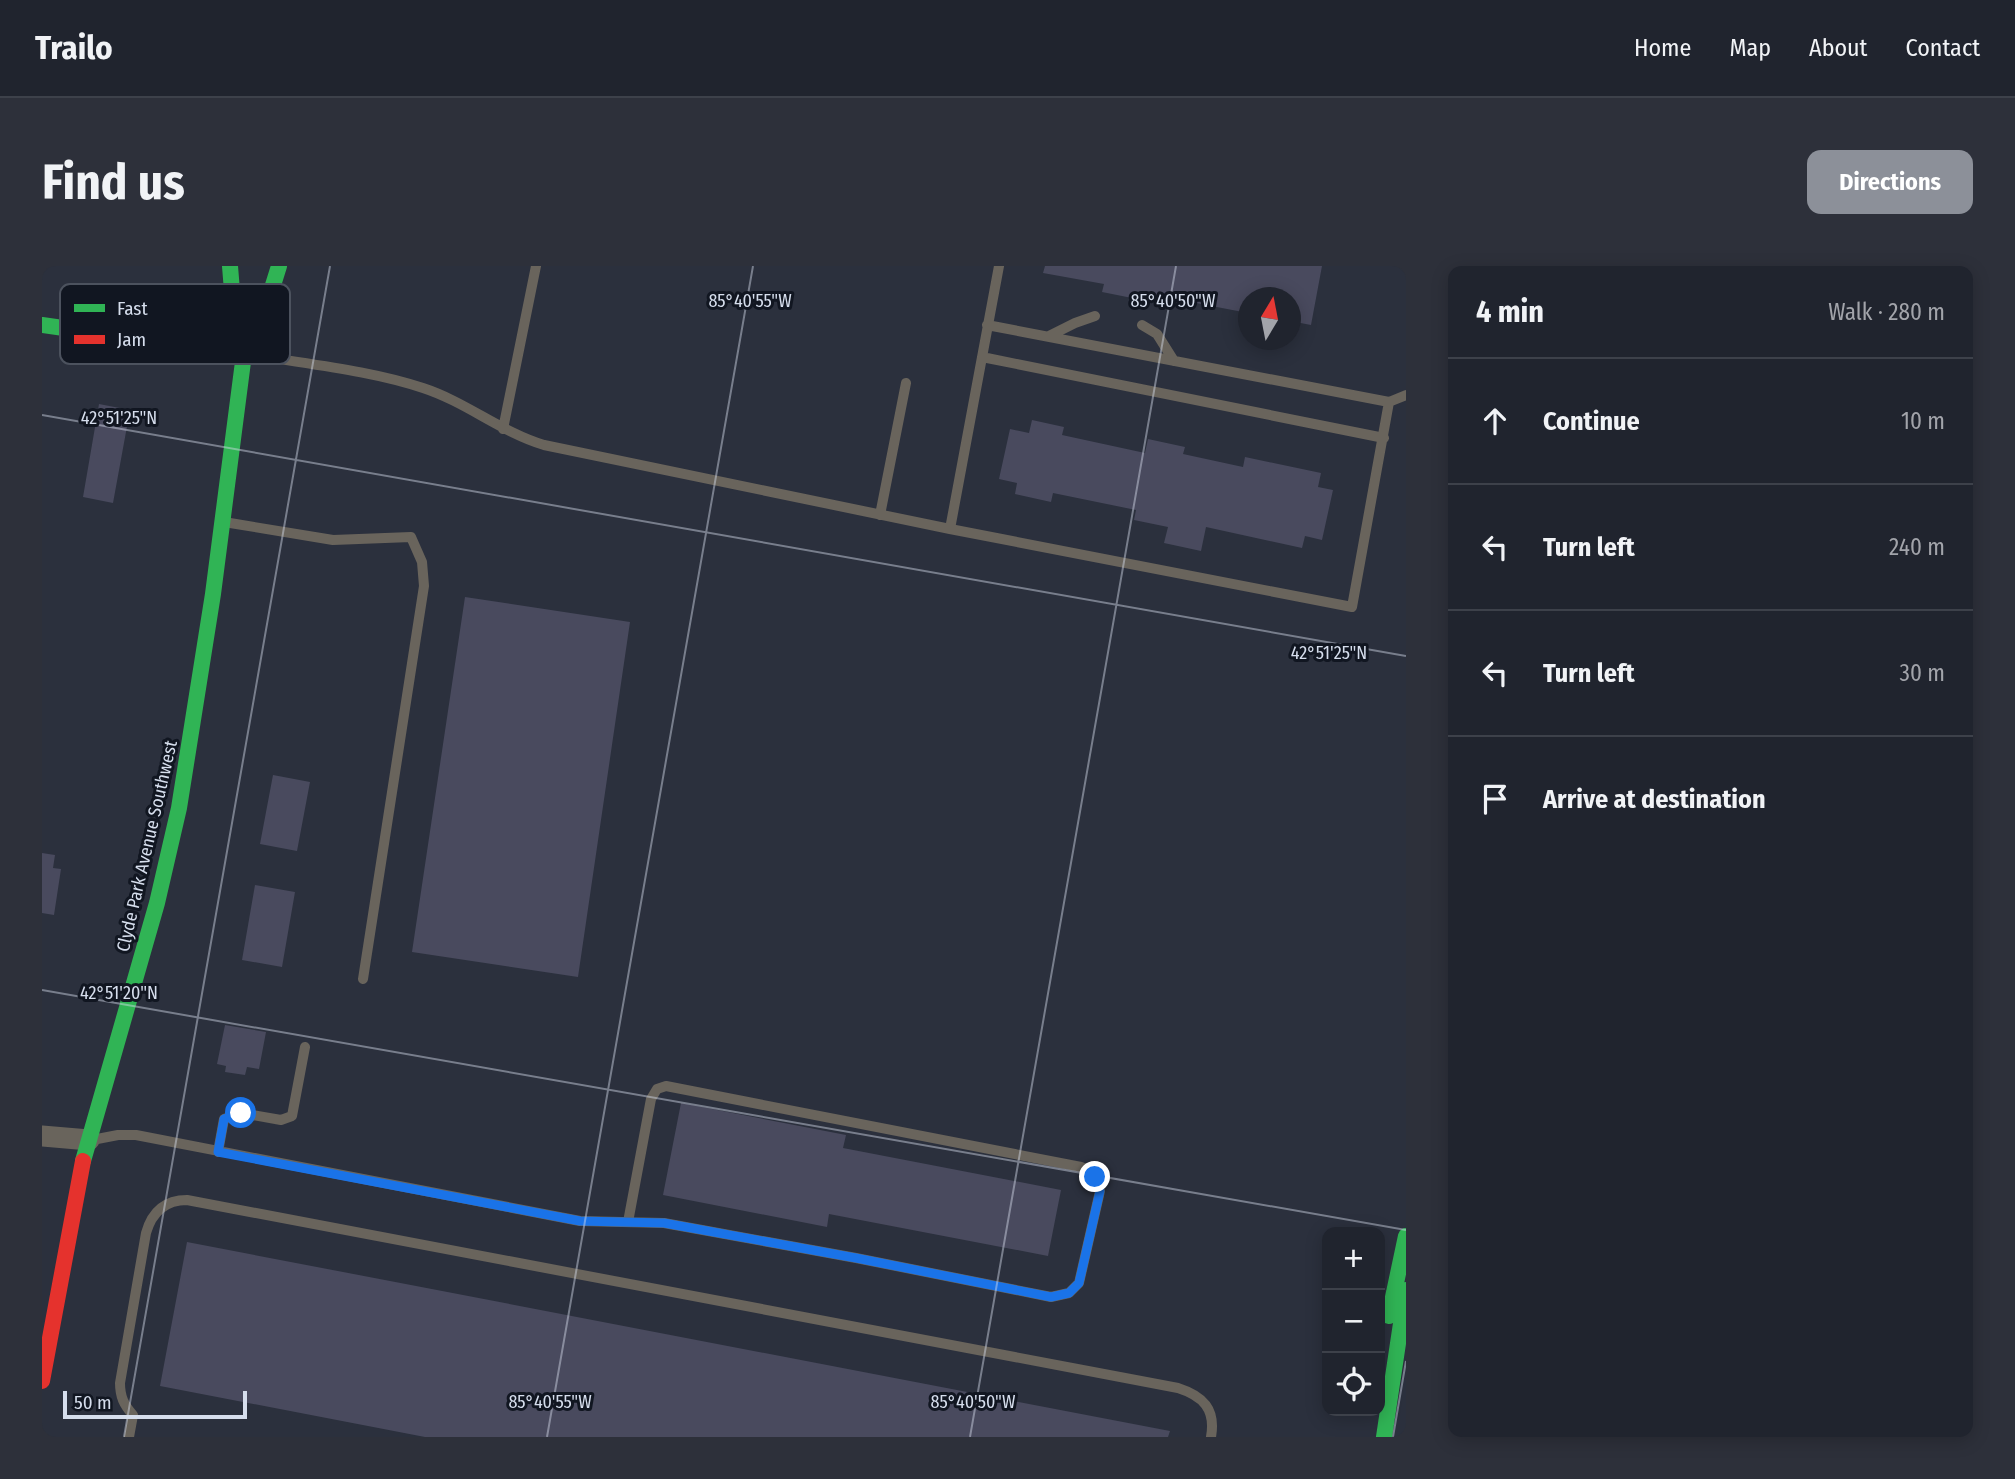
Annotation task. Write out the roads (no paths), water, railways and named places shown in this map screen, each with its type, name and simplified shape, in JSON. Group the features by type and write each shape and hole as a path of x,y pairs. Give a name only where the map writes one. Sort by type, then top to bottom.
{"main road":[{"name":"Clyde Park Avenue Southwest","path":"230,266 231,284"},
{"name":"Clyde Park Avenue Southwest","path":"273,284 279,266"},
{"path":"42,324 60,327"},
{"name":"Clyde Park Avenue Southwest","path":"42,1381 45,1342 89,1140 157,903 179,808 193,733 243,364"},
{"path":"1381,1353 1406,1236"},
{"path":"1384,1437 1406,1290"}],"street":[{"path":"42,1136 89,1140"}],"lane":[{"path":"503,429 536,266"},
{"path":"950,529 999,266"},
{"path":"1049,336 1096,316"},
{"path":"987,324 1389,402 1406,395"},
{"path":"1142,325 1157,334 1174,361"},
{"path":"982,357 1384,438"},
{"path":"290,362 408,383 445,397 503,429 544,445 880,515 1352,607 1389,402"},
{"path":"880,515 906,383"},
{"path":"222,522 332,540 411,537 422,562 424,586 363,979"},
{"path":"218,1152 224,1119 241,1113 281,1120 292,1116 305,1047"},
{"path":"89,1140 136,1135 580,1221 664,1223 1051,1297 1069,1293 1079,1283 1100,1191 1095,1177 1082,1167 666,1086 657,1089 651,1099 628,1222"},
{"path":"129,1437 133,1415 121,1397 120,1383 146,1233 150,1220 167,1203 187,1200 1178,1388 1198,1396 1206,1404 1213,1420 1211,1437"}]}
